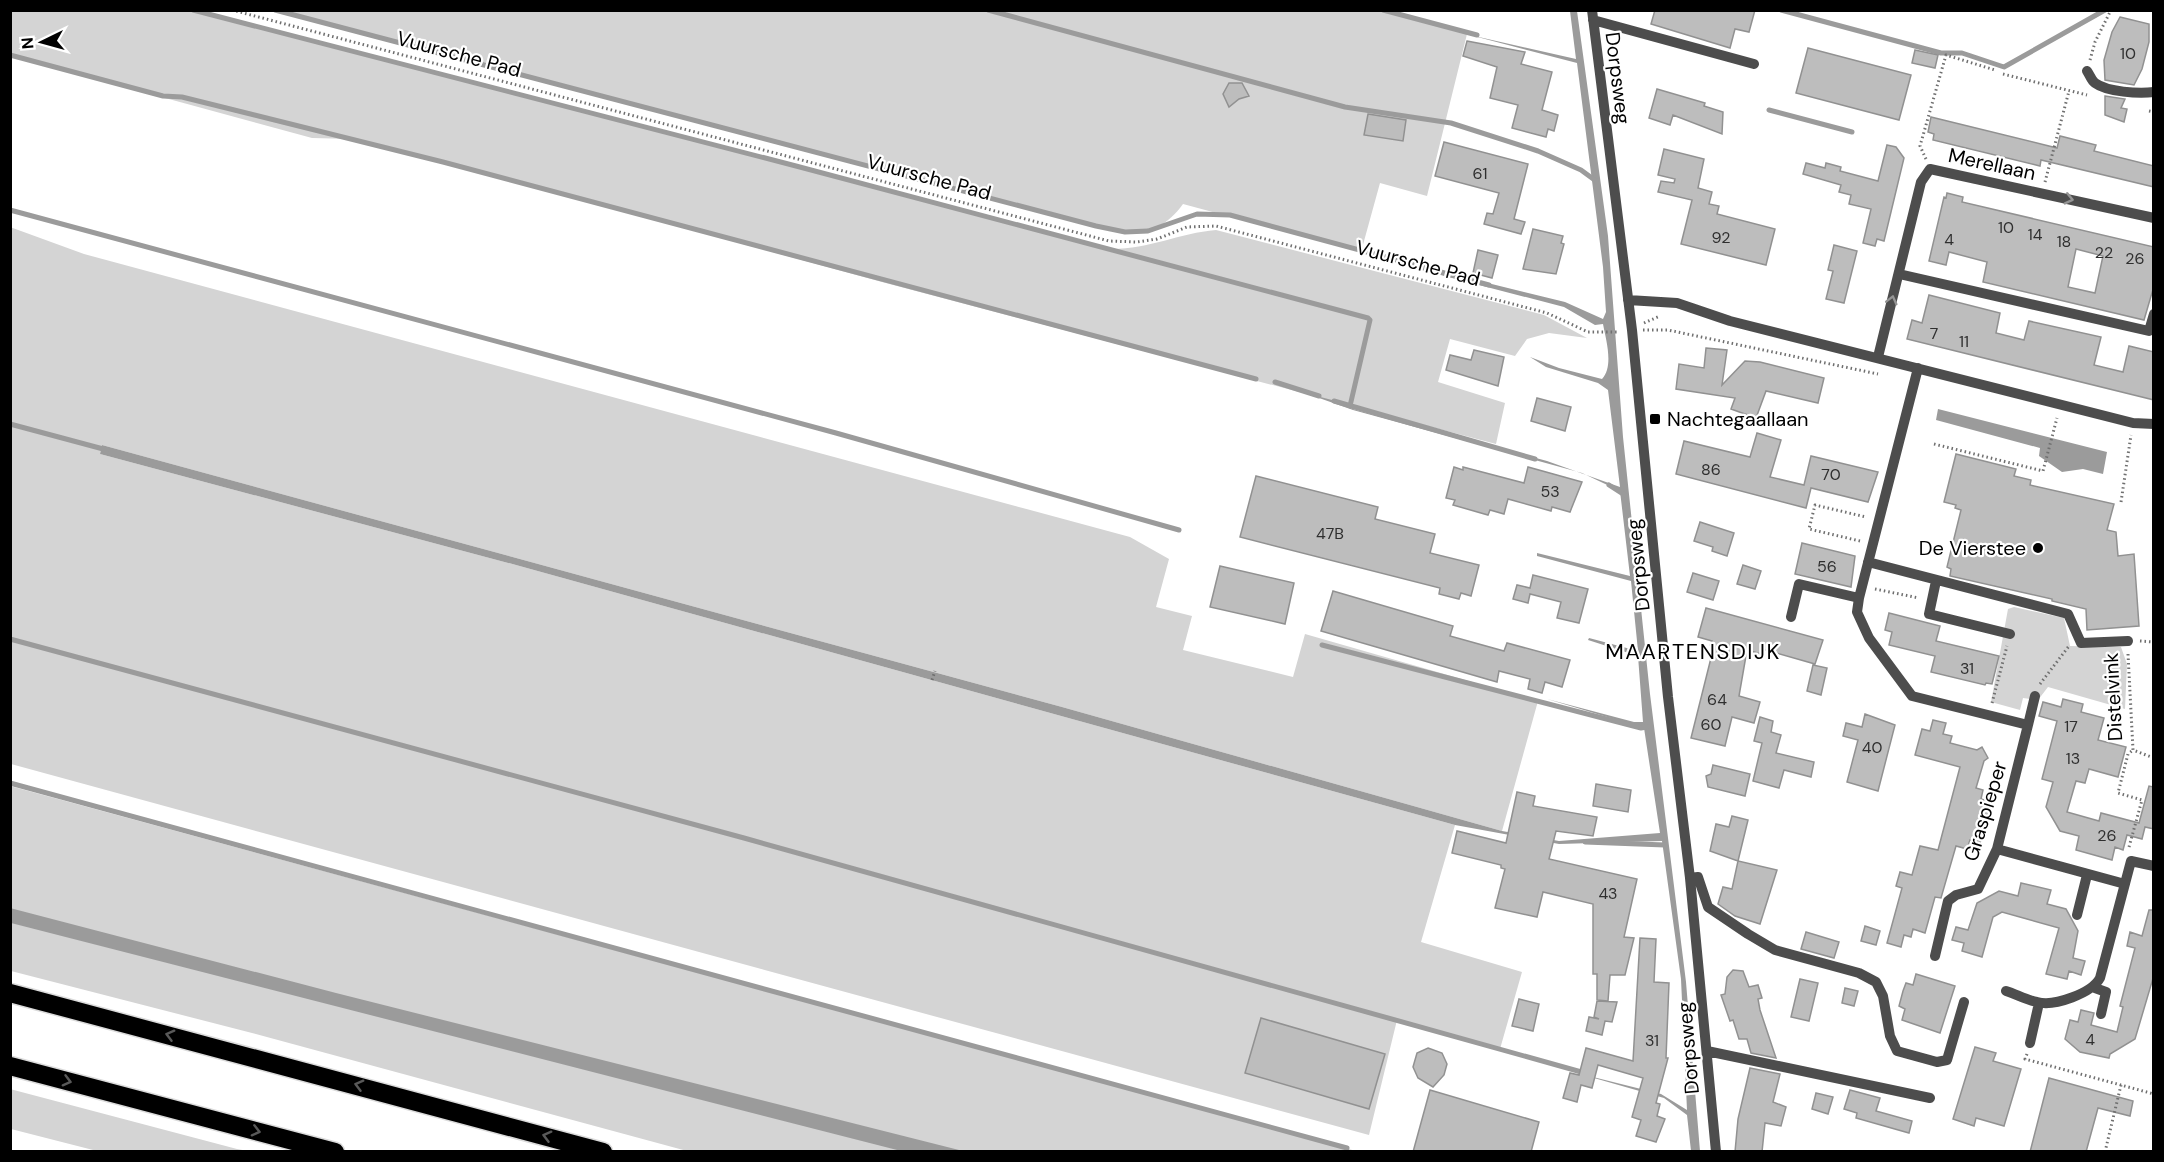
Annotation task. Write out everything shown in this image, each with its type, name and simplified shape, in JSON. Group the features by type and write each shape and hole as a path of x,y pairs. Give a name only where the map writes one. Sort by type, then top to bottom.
{"highway":[{"path":"10,993 603,1152"},
{"path":"10,1066 335,1152"}],"street":[{"path":"1592,15 1754,63"},
{"name":"Dorpsweg","path":"1592,15 1632,330 1668,697 1690,878 1716,1152"},
{"path":"2087,71 2093,82 2102,86 2138,95 2154,93"},
{"name":"Merellaan","path":"1878,357 1921,182 1930,169 2154,218"},
{"path":"1899,274 2149,331 2154,314"},
{"path":"1628,300 1677,303 1731,321 2133,423 2154,424"},
{"path":"1918,368 1857,612 1869,638 1912,696 2028,725"},
{"name":"Distelvink","path":"1868,562 2068,614 2081,643 2128,641"},
{"path":"1936,581 1929,614 2010,634"},
{"path":"1791,617 1798,585 1859,598"},
{"name":"Graspieper","path":"1935,956 1948,901 1956,895 1978,890 1997,849 2035,696"},
{"path":"1997,849 2125,884"},
{"path":"2095,988 2100,978 2131,861 2154,866"},
{"path":"2077,915 2086,875"},
{"path":"1690,878 1698,877 1708,907 1775,950 1859,973 1875,982 1883,996 1890,1036 1897,1051 1937,1062 1947,1060 1965,1002"},
{"path":"2006,990 2039,1003 2062,1001 2095,988 2106,992 2101,1014"},
{"path":"2030,1043 2039,1003"},
{"path":"1707,1051 1930,1098"}],"path":[{"name":"Vuursche Pad","path":"232,10 1109,241 1137,242 1157,239 1187,227 1216,226 1547,313 1588,332 1618,332"},
{"path":"2087,71 2095,42 2111,10"},
{"path":"1930,169 1920,146 1946,55 1995,70"},
{"path":"2003,74 2089,96"},
{"path":"2043,193 2068,91"},
{"path":"2148,111 2154,112"},
{"path":"1632,330 1668,330 1884,375"},
{"path":"2047,414 2058,417"},
{"path":"2121,502 2133,423"},
{"path":"1934,444 2043,471 2053,432"},
{"path":"1873,544 1809,529 1815,505 1879,519"},
{"path":"1862,586 1932,601"},
{"path":"1989,714 2010,634"},
{"name":"Distelvink","path":"2035,696 2042,680 2077,635"},
{"name":"Distelvink","path":"2128,641 2133,750 2154,758"},
{"path":"932,681 935,671"},
{"path":"2131,861 2128,848 2142,800 2118,793 2128,754 2133,750"},
{"path":"2030,1043 2025,1059 2154,1094"},
{"path":"2105,1152 2121,1085"}],"shaded area":[{"path":"1377,10 1467,34 1427,196 1380,183 1361,252 1183,204 1169,220 1154,228 1137,231 1115,230 281,11"},
{"path":"10,11 196,11 1112,249 1139,246 1216,230 1544,315 1587,338 1549,333 1527,339 1515,356 1450,339 1438,382 1505,403 1496,444 882,282 386,146 352,139 312,138 11,56"},
{"path":"1570,11 1577,11 1608,236 1623,437 1650,694 1686,982 1700,1151 1691,1151 1687,1115 1664,1098 1573,1072 1661,1094 1687,1110 1681,979 1662,841 1559,844 1455,825 516,565 100,454 102,445 1062,707 1502,831 1559,841 1660,833 1644,728 1547,699 1634,722 1643,722 1638,656 1588,640 1589,638 1638,651 1631,581 1537,556 1537,553 1630,576 1620,491 1586,475 1620,487 1608,390 1598,383 1546,367 1530,357 1559,368 1602,379 1608,367 1603,324 1595,325 1564,307 1410,267 1411,264 1565,302 1603,319 1606,312 1603,267 1577,63 1470,35 1576,59"},
{"path":"10,227 84,254 1130,537 1169,559 1156,607 1192,616 1183,650 1293,677 1305,634 1538,701 1502,831 1062,707 102,445 100,454 516,565 1455,825 1421,942 1522,972 1500,1049 1397,1020 1369,1135 11,764"},
{"path":"1305,393 1332,400 1353,409 1547,461 1576,471 1353,410"},
{"path":"1938,409 2107,452 2103,474 2083,469 2062,472 2039,456 2040,448 1936,420"},
{"path":"2014,607 2064,618 2070,646 2121,647 2127,664 2125,709 2048,687 2038,700 2023,698 2020,710 1991,702 2008,609"},
{"path":"10,786 1356,1151 687,1151 252,1033 11,971"},
{"path":"10,908 336,993 963,1151 901,1151 11,923"},
{"path":"10,1089 248,1151 97,1151 11,1129"}],"building":[{"path":"1655,10 1755,10 1749,32 1735,29 1730,48 1651,24"},
{"path":"2120,17 2149,24 2149,42 2142,69 2134,85 2105,80 2104,60 2112,32"},
{"path":"1467,41 1525,52 1521,64 1552,72 1542,110 1558,115 1554,131 1548,129 1546,137 1512,128 1518,105 1490,98 1497,67 1463,56"},
{"path":"1808,48 1911,75 1899,120 1796,93"},
{"path":"1915,50 1938,55 1935,68 1912,63"},
{"path":"1229,83 1242,83 1249,96 1239,99 1229,107 1223,94"},
{"path":"1657,89 1705,103 1704,106 1723,112 1722,134 1673,115 1670,125 1649,118"},
{"path":"2105,96 2125,99 2121,108 2127,109 2124,122 2105,115"},
{"path":"1368,114 1406,120 1403,141 1364,135"},
{"path":"1931,117 2057,148 2060,136 2096,145 2094,151 2154,166 2154,187 2041,160 2040,166 1933,140 1934,134 1928,132"},
{"path":"1444,142 1528,164 1514,219 1525,222 1521,234 1484,224 1487,213 1493,214 1499,193 1435,176"},
{"path":"1887,145 1896,147 1904,158 1884,241 1877,239 1875,246 1863,243 1871,209 1849,204 1851,195 1839,192 1841,185 1803,174 1806,163 1825,168 1826,163 1841,167 1840,171 1878,181"},
{"path":"1664,149 1704,159 1698,188 1712,192 1709,204 1719,206 1717,214 1775,229 1766,265 1681,244 1692,200 1658,192 1661,181 1674,183 1675,179 1658,175"},
{"path":"1947,193 1963,197 1962,202 2154,247 2154,286 2144,320 1983,282 1987,262 1949,252 1946,265 1929,261 1944,197 1946,198","holes":["2076,249 2103,256 2095,293 2068,287"]},
{"path":"1533,229 1563,236 1561,243 1564,244 1556,274 1523,269"},
{"path":"1834,245 1857,251 1844,303 1826,299 1833,271 1828,270"},
{"path":"1478,250 1498,255 1492,278 1473,273"},
{"path":"1929,295 2000,313 1996,333 2024,340 2029,321 2101,337 2094,365 2123,372 2129,346 2154,352 2154,400 1907,339 1912,320 1922,323"},
{"path":"1706,348 1727,350 1722,385 1745,361 1760,362 1824,378 1818,403 1766,391 1756,418 1731,409 1735,398 1676,389 1679,364 1704,368"},
{"path":"1474,350 1504,357 1498,386 1446,370 1450,355 1471,360"},
{"path":"1537,398 1571,407 1565,431 1531,421"},
{"path":"1757,433 1781,440 1770,477 1804,485 1811,456 1878,472 1868,502 1811,488 1806,508 1676,474 1684,441 1750,457"},
{"path":"1956,454 2016,469 2014,476 2031,480 2030,485 2114,504 2107,530 2116,532 2118,556 2134,554 2139,626 2087,630 2086,609 1950,576 1951,569 1947,567 1961,510 1955,508 1956,505 1944,502"},
{"path":"1454,467 1463,470 1463,467 1524,483 1528,467 1582,482 1570,512 1552,507 1551,511 1508,499 1504,514 1490,510 1488,515 1453,505 1455,500 1446,498"},
{"path":"1256,476 1378,507 1375,519 1435,534 1430,553 1479,565 1471,596 1461,593 1459,599 1439,594 1440,588 1240,537"},
{"path":"1700,522 1734,533 1727,556 1712,551 1713,547 1694,541"},
{"path":"1802,543 1855,556 1851,587 1795,574"},
{"path":"1743,565 1761,571 1755,589 1737,584"},
{"path":"1220,566 1294,583 1285,624 1210,607"},
{"path":"1693,573 1719,581 1713,600 1687,592"},
{"path":"1533,575 1588,589 1579,623 1557,618 1561,602 1530,594 1528,603 1513,599 1517,585 1530,588"},
{"path":"1333,591 1453,626 1450,636 1504,651 1507,643 1570,660 1562,687 1545,682 1542,693 1528,689 1530,679 1499,671 1497,682 1321,631"},
{"path":"1706,608 1823,640 1815,664 1762,649 1761,654 1747,650 1739,696 1760,702 1754,723 1732,717 1725,746 1691,738 1714,646 1710,645 1712,641 1698,637"},
{"path":"1889,613 1940,626 1936,641 1999,656 1992,684 1986,683 1985,685 1931,672 1935,656 1889,645 1892,632 1885,630"},
{"path":"1813,665 1827,668 1821,695 1807,691"},
{"path":"2063,699 2083,704 2081,712 2104,718 2098,740 2126,747 2118,777 2089,769 2085,783 2076,781 2067,812 2099,821 2101,813 2139,823 2149,786 2154,787 2154,829 2145,827 2142,839 2127,835 2123,850 2115,847 2112,860 2076,850 2079,836 2060,831 2046,807 2053,782 2042,779 2057,721 2039,716 2043,702 2061,707"},
{"path":"1865,714 1895,725 1878,791 1847,782 1858,740 1843,736 1846,723 1862,727"},
{"path":"1760,717 1773,721 1771,732 1781,735 1776,753 1814,762 1811,777 1784,770 1779,788 1753,781 1762,743 1754,741"},
{"path":"1933,720 1946,723 1943,734 1952,736 1950,743 1977,750 1982,747 1988,758 1984,761 1976,788 1983,790 1981,799 1992,802 1980,843 1970,840 1967,849 1956,846 1941,898 1935,897 1925,933 1913,929 1911,937 1904,935 1901,947 1887,943 1902,888 1896,886 1900,872 1912,875 1920,846 1938,850 1960,767 1915,755 1922,729 1930,731"},
{"path":"1713,765 1750,774 1745,796 1708,787 1706,776 1711,774"},
{"path":"1596,784 1631,790 1628,812 1593,806"},
{"path":"1517,792 1535,796 1533,806 1597,817 1593,836 1556,831 1549,859 1637,879 1624,937 1634,938 1625,975 1610,975 1608,1001 1597,1000 1597,974 1593,974 1593,904 1543,892 1537,917 1495,908 1505,869 1501,868 1501,865 1452,853 1457,831 1506,843"},
{"path":"1732,816 1748,820 1738,861 1710,851 1716,824 1729,827"},
{"path":"1738,861 1777,870 1760,924 1735,916 1718,904 1723,887 1732,889"},
{"path":"2021,883 2051,890 2047,904 2066,909 2078,931 2073,958 2085,961 2081,975 2069,971 2067,979 2046,974 2059,928 2002,912 1993,917 1982,957 1962,951 1964,943 1952,940 1956,927 1968,930 1977,903 1999,891 2018,896"},
{"path":"2149,910 2154,910 2154,975 2135,1039 2110,1054 2109,1058 2080,1052 2065,1039 2070,1020 2078,1022 2081,1010 2094,1013 2091,1025 2117,1032 2123,1007 2120,1006 2135,948 2127,946 2130,932 2142,936"},
{"path":"1865,926 1880,931 1876,945 1861,941"},
{"path":"1806,932 1839,942 1834,958 1801,949"},
{"path":"1640,938 1656,939 1654,982 1669,983 1666,1058 1668,1058 1656,1103 1660,1104 1657,1116 1665,1119 1656,1142 1636,1136 1641,1120 1632,1117 1643,1078 1598,1065 1592,1088 1581,1085 1577,1102 1563,1098 1570,1073 1579,1075 1586,1048 1633,1061"},
{"path":"1733,970 1743,971 1749,987 1758,985 1762,998 1758,999 1760,1010 1776,1058 1751,1053 1747,1039 1739,1039 1733,1020 1730,1021 1721,995 1725,994 1727,977"},
{"path":"1916,974 1955,986 1940,1033 1902,1020 1905,1009 1899,1006 1903,991 1906,983 1913,985"},
{"path":"1800,979 1818,983 1809,1021 1791,1017"},
{"path":"1845,988 1858,991 1854,1006 1842,1003"},
{"path":"1519,999 1539,1004 1533,1031 1512,1026"},
{"path":"1597,1001 1617,1002 1612,1022 1605,1021 1602,1035 1586,1031 1589,1017 1599,1019 1594,1017"},
{"path":"1261,1018 1385,1054 1369,1109 1245,1073"},
{"path":"1975,1047 1996,1053 1993,1061 2021,1069 2004,1126 1976,1118 1974,1126 1953,1119"},
{"path":"1428,1048 1442,1053 1447,1064 1444,1075 1433,1087 1418,1078 1413,1067 1417,1053"},
{"path":"1750,1068 1780,1074 1773,1102 1786,1107 1781,1126 1765,1123 1762,1152 1735,1152 1738,1119"},
{"path":"2049,1078 2133,1101 2130,1116 2098,1108 2086,1152 2030,1152"},
{"path":"1430,1090 1539,1122 1531,1152 1413,1152"},
{"path":"1850,1090 1880,1098 1876,1111 1912,1121 1909,1133 1856,1118 1857,1113 1844,1109"},
{"path":"1816,1093 1833,1097 1828,1114 1812,1109"}],"waterway":[{"path":"193,10 796,166 1368,318 1370,320 1350,406"},
{"path":"275,10 1096,226 1125,232 1148,231 1197,214 1230,215 1489,285"},
{"path":"988,10 1345,107 1451,123 1538,151 1581,170 1596,181"},
{"path":"1383,10 1477,35"},
{"path":"1781,10 1941,53 1962,53 2004,67 2105,10"},
{"path":"10,55 163,96 182,97 443,162 1256,379"},
{"path":"1769,110 1852,132"},
{"path":"10,210 836,433 1179,530"},
{"path":"1275,382 1319,396"},
{"path":"1334,401 1535,459"},
{"path":"10,424 107,450"},
{"path":"1609,485 1626,496"},
{"path":"10,639 744,838 1585,1073"},
{"path":"1322,645 1641,728 1647,727"},
{"path":"10,783 1347,1148"},
{"path":"1585,842 1665,845"}],"place":[{"name":"Nachtegaallaan","path":"1655,419"},
{"name":"De Vierstee","path":"2038,548"}],"district":[{"name":"MAARTENSDIJK","path":"1693,651"}]}
